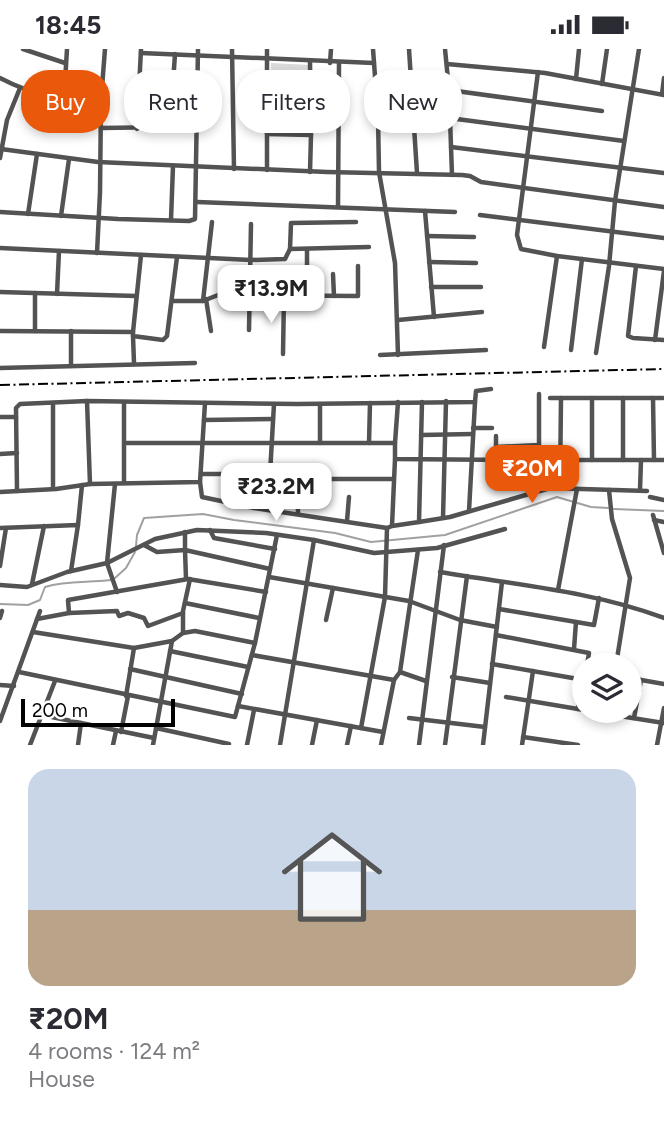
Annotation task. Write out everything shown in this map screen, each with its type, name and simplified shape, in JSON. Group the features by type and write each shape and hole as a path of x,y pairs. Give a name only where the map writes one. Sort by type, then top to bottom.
{"street":[{"path":"23,49 65,63"},
{"path":"65,70 67,49"},
{"path":"103,70 105,49"},
{"path":"232,49 234,169"},
{"path":"267,49 267,170"},
{"path":"330,63 331,49"},
{"path":"373,49 375,70"},
{"path":"409,49 410,70"},
{"path":"445,49 447,70"},
{"path":"576,79 579,49"},
{"path":"602,84 607,49"},
{"path":"596,353 615,201 639,49"},
{"path":"140,70 141,51 175,54 198,52 267,60 374,63"},
{"path":"0,212 99,218 195,219 198,52"},
{"path":"174,70 175,54"},
{"path":"310,62 310,172"},
{"path":"338,207 339,63"},
{"path":"447,64 538,72 663,95 664,78"},
{"path":"538,72 517,235 523,251 664,270 656,340"},
{"path":"0,78 20,88 7,120 0,157"},
{"path":"462,92 602,111"},
{"path":"0,117 7,120"},
{"path":"462,120 624,141"},
{"path":"97,253 101,133"},
{"path":"378,133 379,172 388,210 395,263 398,355"},
{"path":"414,133 416,173"},
{"path":"450,133 452,175"},
{"path":"267,134 311,135"},
{"path":"451,147 664,173"},
{"path":"1,149 100,162 470,176 481,182 664,207"},
{"path":"28,214 37,154"},
{"path":"61,216 69,159"},
{"path":"171,220 173,166"},
{"path":"197,202 455,212"},
{"path":"425,211 434,317"},
{"path":"480,215 664,238"},
{"path":"211,331 204,300 212,222"},
{"path":"0,248 251,260 285,259 290,249 291,223 356,222"},
{"path":"249,330 251,224"},
{"path":"427,236 474,237"},
{"path":"290,249 369,247"},
{"path":"307,249 307,296"},
{"path":"57,294 59,251"},
{"path":"134,363 133,334 141,255"},
{"path":"544,347 557,256"},
{"path":"0,331 133,334 163,340 167,336 177,257"},
{"path":"571,350 582,259"},
{"path":"429,262 476,263"},
{"path":"172,301 204,300 218,295 358,296 358,266"},
{"path":"636,266 628,335 633,338 664,340"},
{"path":"333,274 334,296"},
{"path":"431,287 481,287"},
{"path":"0,292 136,296"},
{"path":"35,293 35,331"},
{"path":"283,354 284,296"},
{"path":"398,320 482,312"},
{"path":"71,331 71,366"},
{"path":"380,355 486,350"},
{"path":"0,367 195,363"},
{"path":"469,511 475,394 478,390 491,389"},
{"path":"496,447 539,445 539,394"},
{"path":"550,398 663,398"},
{"path":"561,398 561,488"},
{"path":"592,398 592,460"},
{"path":"623,460 624,398"},
{"path":"653,398 654,460"},
{"path":"17,491 18,405 87,401 274,404 475,402"},
{"path":"87,401 90,484"},
{"path":"443,518 446,401"},
{"path":"124,402 124,483"},
{"path":"361,728 385,597 386,541 398,402"},
{"path":"419,522 422,402"},
{"path":"53,403 53,488"},
{"path":"205,403 202,497 389,527 443,518 550,488 577,492 643,491 641,460"},
{"path":"369,443 370,403"},
{"path":"268,509 274,404"},
{"path":"320,404 320,443"},
{"path":"0,417 16,417"},
{"path":"204,420 274,419"},
{"path":"473,428 492,428"},
{"path":"421,435 473,435"},
{"path":"496,436 496,484"},
{"path":"125,443 395,443"},
{"path":"525,446 526,485"},
{"path":"0,454 17,453"},
{"path":"395,459 495,462 525,460"},
{"path":"561,460 664,460"},
{"path":"495,475 547,473"},
{"path":"201,474 253,474"},
{"path":"269,479 393,479"},
{"path":"297,479 298,514"},
{"path":"0,492 90,484 201,482"},
{"path":"115,484 107,563 117,592"},
{"path":"71,572 82,485"},
{"path":"609,490 611,512 630,578 618,653"},
{"path":"558,590 577,492"},
{"path":"347,521 349,497"},
{"path":"650,497 663,498"},
{"path":"664,522 654,517 664,551"},
{"path":"0,566 3,528 78,525"},
{"path":"32,585 44,526"},
{"path":"0,585 27,587 107,563 155,539 185,532 210,530 277,535 355,550 387,552 444,545 505,529"},
{"path":"210,530 214,538 275,549"},
{"path":"183,633 188,579 185,532"},
{"path":"19,672 235,717 255,643 277,535"},
{"path":"280,745 314,540"},
{"path":"143,545 157,552 185,550 270,569"},
{"path":"419,745 444,545"},
{"path":"381,745 394,680 400,672 418,550"},
{"path":"440,572 599,598 626,604 664,618"},
{"path":"269,576 409,601 460,620 497,628"},
{"path":"445,745 467,576"},
{"path":"69,613 68,600 188,579 266,592"},
{"path":"483,745 502,582"},
{"path":"326,620 333,588"},
{"path":"499,609 594,625 599,598"},
{"path":"185,603 259,618"},
{"path":"0,618 2,611"},
{"path":"0,721 40,611"},
{"path":"37,619 69,613 117,611 119,616 128,613 144,618 148,626 183,613"},
{"path":"574,650 576,622"},
{"path":"33,632 134,648 172,641 183,633 195,631 255,643"},
{"path":"496,635 589,653"},
{"path":"153,745 172,641"},
{"path":"113,745 127,696 134,648"},
{"path":"170,651 248,667"},
{"path":"252,655 394,680"},
{"path":"492,664 572,676"},
{"path":"130,669 242,694"},
{"path":"522,745 533,671"},
{"path":"400,672 426,681"},
{"path":"452,677 490,683"},
{"path":"30,745 55,680"},
{"path":"642,680 664,684"},
{"path":"0,685 14,686"},
{"path":"506,697 572,708"},
{"path":"238,706 383,732"},
{"path":"657,745 664,708"},
{"path":"247,745 254,709"},
{"path":"42,715 154,738"},
{"path":"409,718 485,727"},
{"path":"642,719 663,723"},
{"path":"312,745 317,720"},
{"path":"78,745 81,723"},
{"path":"347,745 351,726"},
{"path":"156,728 229,744"},
{"path":"523,737 578,745"}],"shaded area":[{"path":"271,63 310,65 310,70 271,70"}],"waterway":[{"path":"136,546 144,518 203,514 335,533 371,542 445,535 557,497 591,507 608,508"},
{"path":"614,509 664,511"},
{"path":"115,578 126,568 135,552"},
{"path":"0,604 28,605 40,600 45,587 53,585 111,580"}],"railway":[{"path":"0,385 664,369"}]}
